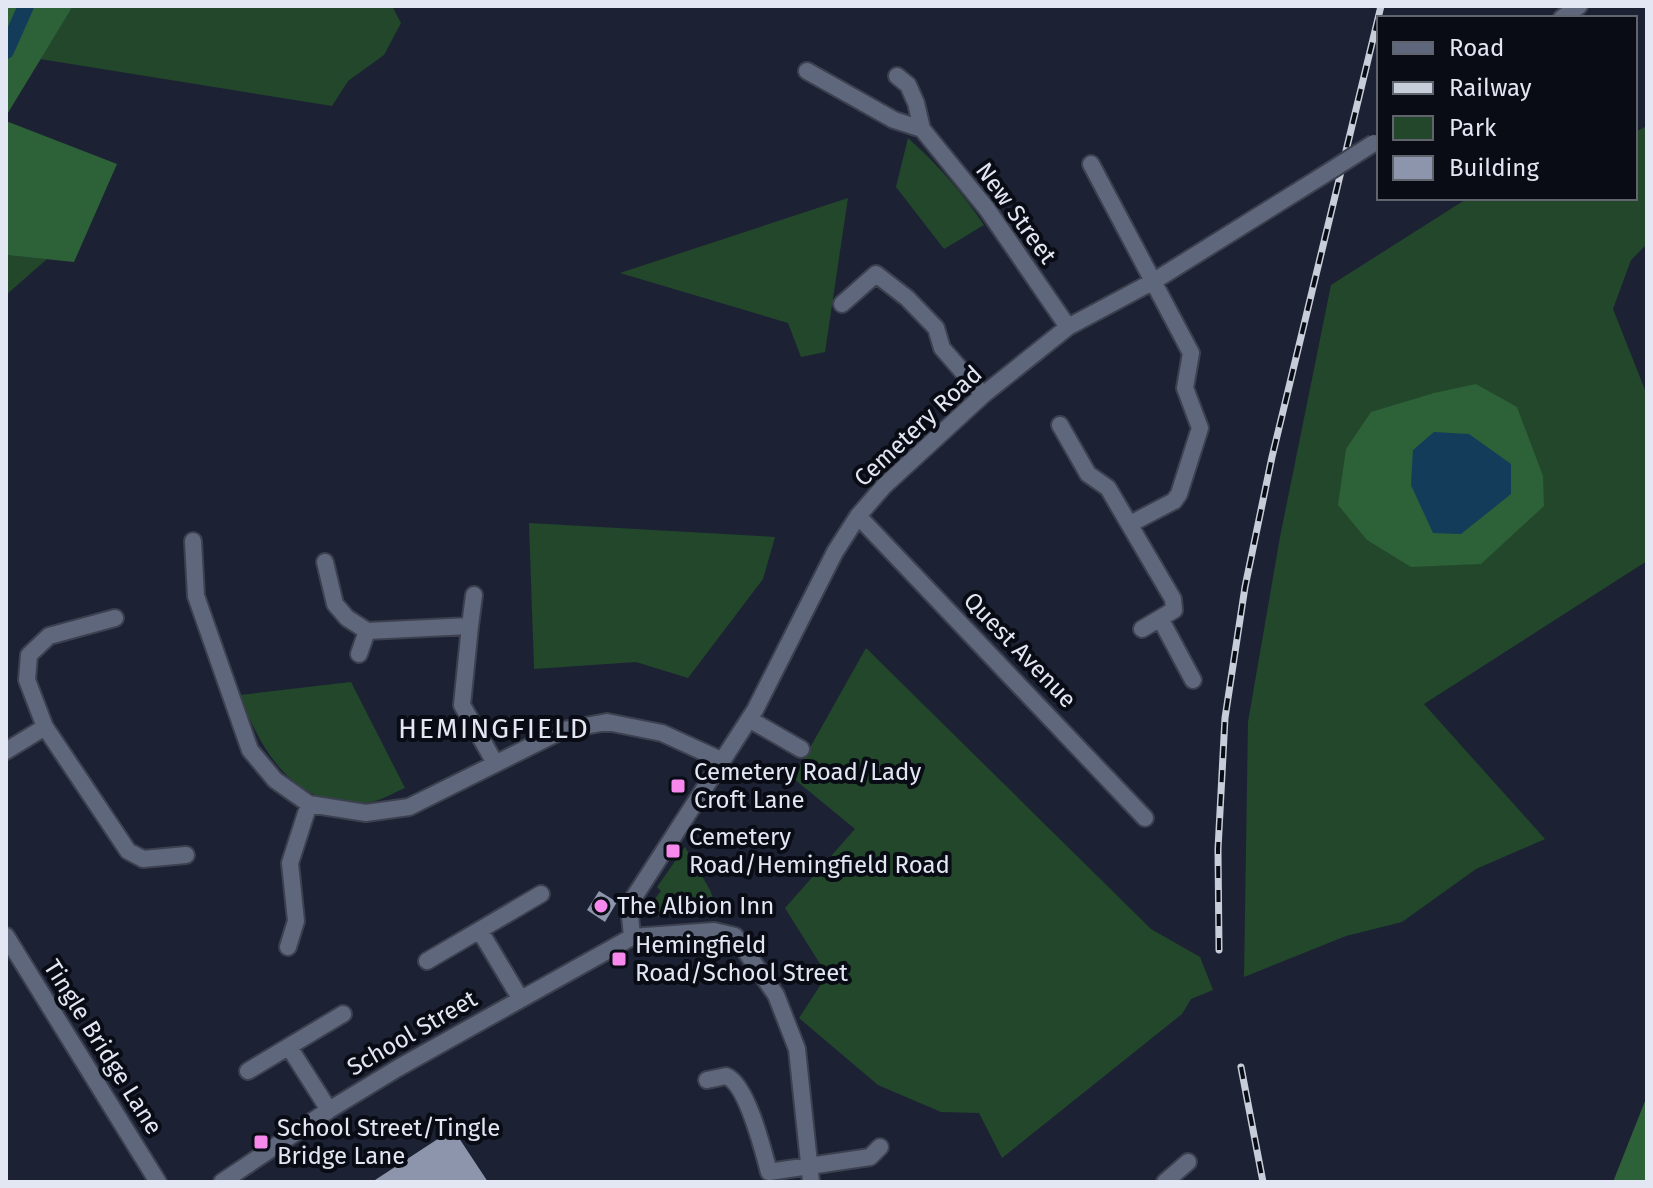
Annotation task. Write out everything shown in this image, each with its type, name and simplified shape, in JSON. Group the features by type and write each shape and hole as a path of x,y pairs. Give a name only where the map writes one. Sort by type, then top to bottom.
{"street":[{"path":"807,71 894,120 922,129"},
{"path":"897,76 908,85 922,129"},
{"name":"New Street","path":"922,129 987,209 1068,327"},
{"name":"Cemetery Road","path":"632,937 629,905 749,719 835,552 858,516 884,486 983,395 1068,327 1154,281 1376,141"},
{"path":"1091,164 1191,353 1185,388 1200,428 1174,501 1130,524"},
{"path":"842,304 876,274 907,298 936,328 942,348 983,395"},
{"path":"1060,425 1088,474 1104,483 1173,599 1174,610 1142,629"},
{"name":"Quest Avenue","path":"858,516 1145,818"},
{"path":"193,541 196,596 250,750 275,780 309,804 366,813 409,807 563,730 607,722 662,733 721,760"},
{"path":"325,562 331,597 347,618 367,631 470,626"},
{"path":"474,595 462,705 495,763"},
{"path":"115,618 49,636 29,655 27,680 45,727 128,851 143,859 186,855"},
{"path":"1161,620 1193,680"},
{"path":"359,654 367,631"},
{"path":"749,719 801,749"},
{"path":"6,751 45,727"},
{"path":"288,947 296,921 290,863 309,804"},
{"path":"427,961 541,894"},
{"path":"480,931 520,998"},
{"path":"632,937 714,931 735,936 776,995 797,1049 810,1174"},
{"name":"Tingle Bridge Lane","path":"6,936 158,1182"},
{"name":"School Street","path":"233,1179 329,1110 520,998 632,937"},
{"path":"248,1071 343,1014"},
{"path":"289,1047 329,1110"},
{"path":"707,1080 732,1077 744,1098 769,1172 810,1174 870,1157 880,1147"},
{"path":"1165,1182 1188,1162"}],"green space":[{"path":"6,6 73,6 6,116"},
{"path":"73,6 392,6 401,23 384,55 348,81 332,106 40,59"},
{"path":"6,121 117,164 74,262 6,255"},
{"path":"1647,126 1647,244 1631,260 1613,309 1647,395 1647,561 1424,704 1545,839 1476,869 1402,922 1346,936 1244,977 1248,722 1280,537 1331,285 1465,200 1637,200 1637,131"},
{"path":"908,138 949,179 984,225 944,249 896,187"},
{"path":"848,198 825,352 801,357 788,323 620,273"},
{"path":"6,255 47,259 6,295"},
{"path":"1476,384 1517,407 1543,476 1544,506 1481,564 1411,567 1367,540 1338,505 1346,449 1371,412"},
{"path":"529,523 775,537 763,579 688,678 636,662 534,669"},
{"path":"866,648 1151,929 1200,957 1213,990 1191,999 1182,1014 1002,1158 979,1113 941,1112 878,1085 799,1018 827,975 785,908 855,829 793,778"},
{"path":"351,682 405,788 365,803 340,802 318,796 300,786 270,756 240,695"},
{"path":"685,847 710,890 719,915 649,912 648,908 661,891 657,887"},
{"path":"1647,1096 1647,1182 1613,1182"}],"water":[{"path":"1434,432 1469,434 1511,464 1511,494 1461,534 1433,533 1411,485 1413,450"}],"building":[{"path":"599,891 617,902 605,922 587,910"},
{"path":"453,1129 488,1182 372,1182"}],"waterway":[{"path":"6,51 26,6"}],"railway":[{"path":"1379,16 1381,6"},
{"path":"1219,950 1218,849 1225,718 1245,587 1272,457 1377,23"},
{"path":"1241,1067 1263,1182"}],"place":[{"name":"Cemetery Road/Lady Croft Lane","path":"678,786"},
{"name":"Cemetery Road/Hemingfield Road","path":"673,851"},
{"name":"The Albion Inn","path":"601,906"},
{"name":"Hemingfield Road/School Street","path":"619,959"},
{"name":"School Street/Tingle Bridge Lane","path":"261,1142"}],"district":[{"name":"HEMINGFIELD","path":"494,728"}]}
